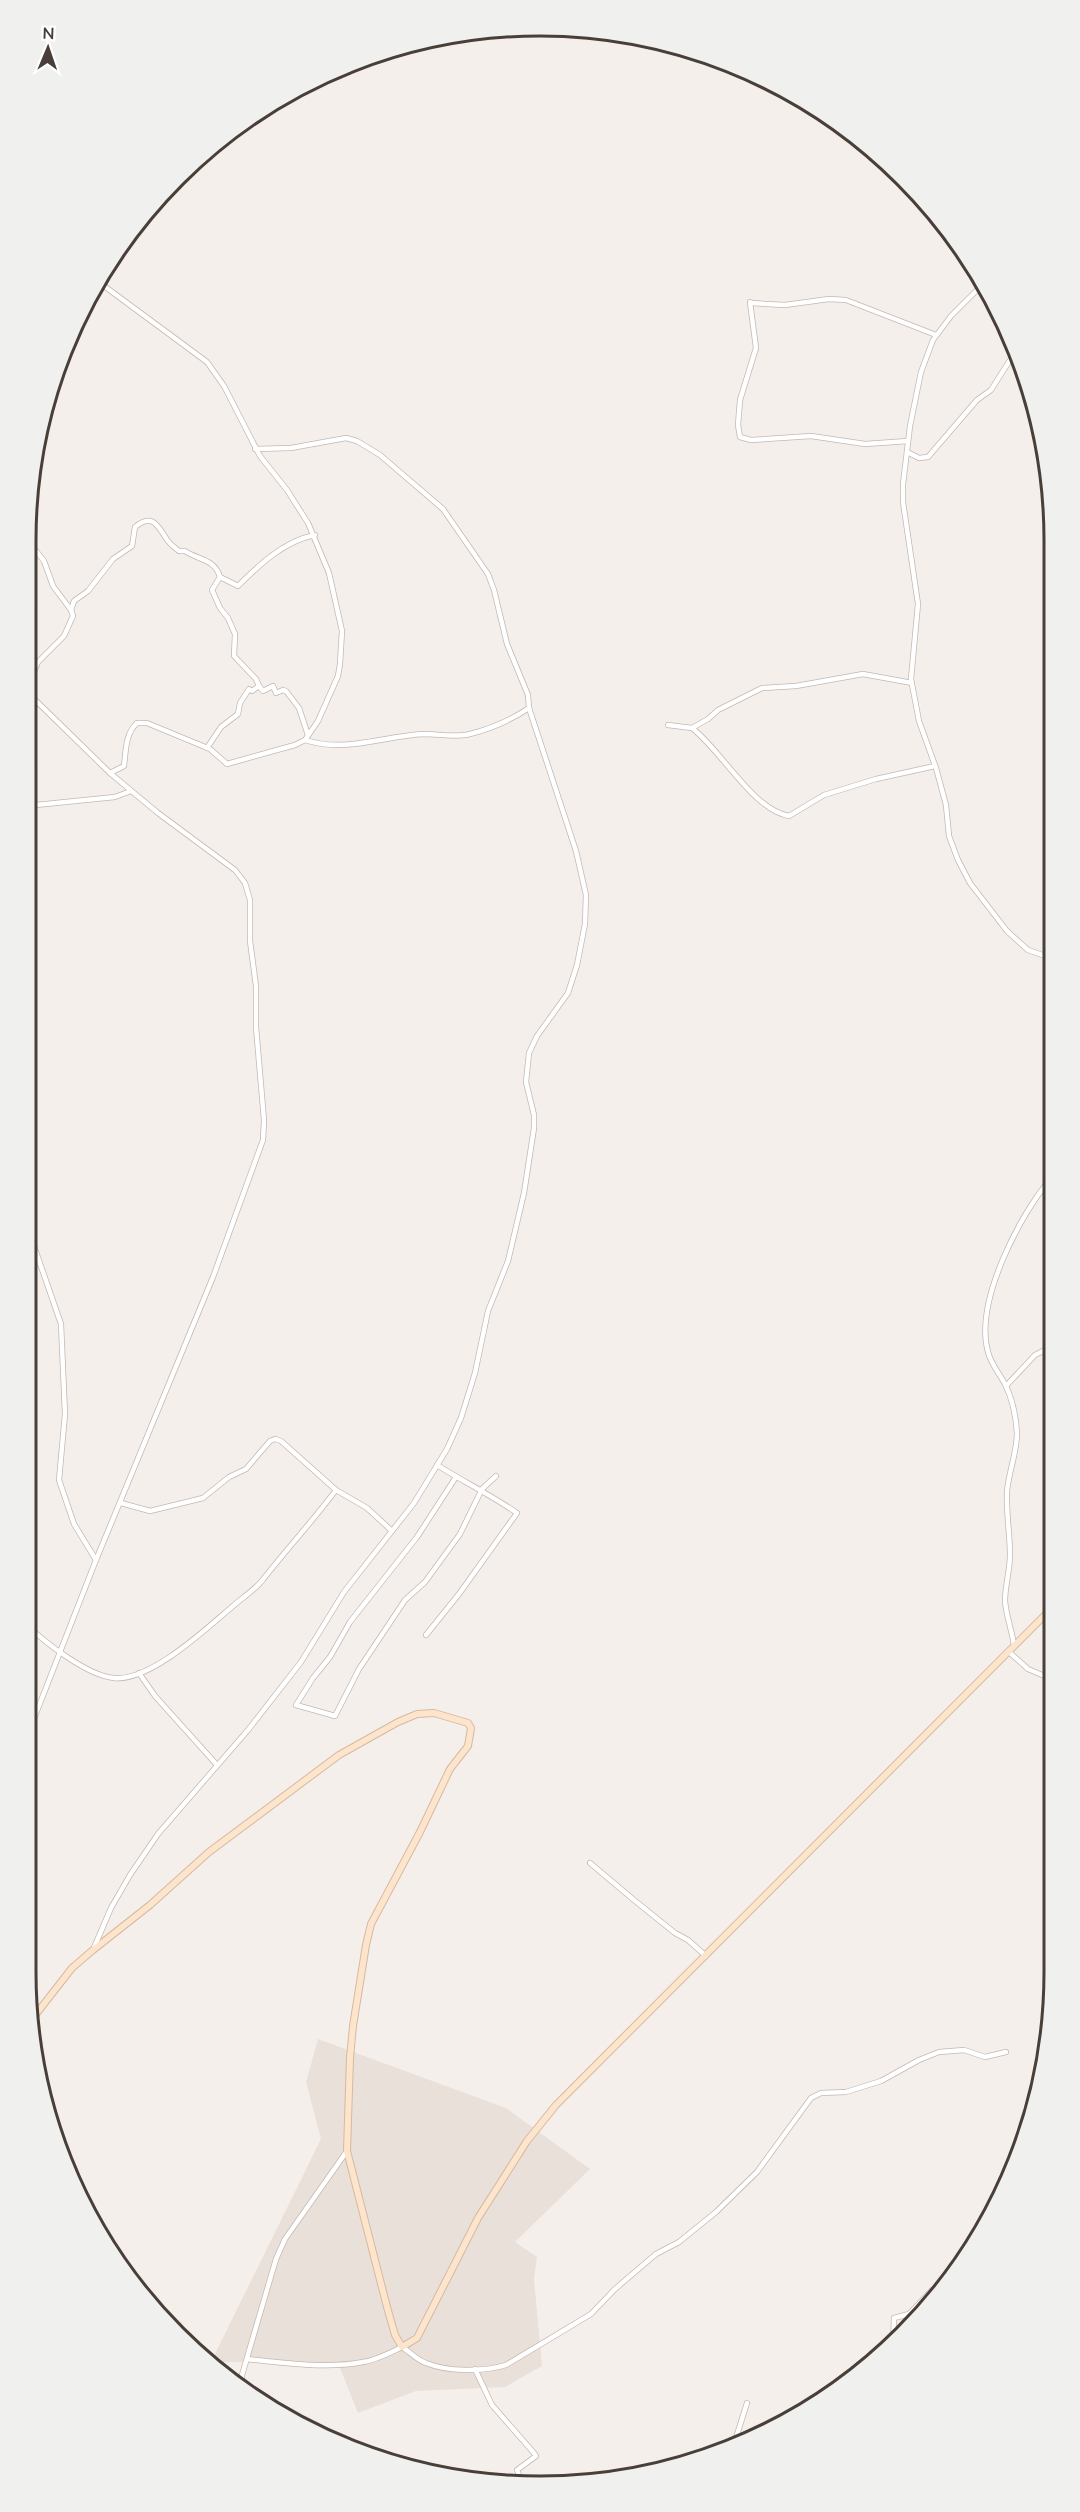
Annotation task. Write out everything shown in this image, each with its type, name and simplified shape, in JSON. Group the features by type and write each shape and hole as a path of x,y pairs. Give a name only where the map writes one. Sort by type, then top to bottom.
{"main road":[{"path":"38,2012 72,1968 93,1950 150,1905 209,1852 339,1755 417,1714 434,1713 468,1723 471,1728 468,1746 450,1769 420,1832 371,1924 353,2026 347,2151 387,2307 395,2335 402,2347 417,2338 478,2218 538,2127 568,2091 706,1956 1044,1617"}],"street":[{"path":"104,288 207,362 224,386 266,467 287,490 315,535 329,573 342,632 338,676 318,721 306,738"},
{"path":"977,290 936,335 921,372 908,441 903,502 918,604 912,683 919,721 946,805 949,836 970,883 1018,941 1028,950 1044,955"},
{"path":"908,441 865,444 811,436 751,440 740,437 738,425 740,400 756,348 750,303 785,305 829,299 846,300 936,335"},
{"path":"907,452 920,458 928,457 976,400 991,390 1011,360"},
{"path":"93,1950 130,1875 158,1834 297,1668 344,1592 414,1503 454,1437 470,1391 488,1311 508,1261 522,1201 534,1128 534,1115 526,1083 529,1053 537,1036 568,993 577,965 585,924 586,895 576,851 529,708 528,695 507,644 494,590 488,574 443,509 380,455 357,441 346,438 291,448 255,448"},
{"path":"36,667 64,636 72,622 74,601 88,591 113,559 132,546 135,527 140,523 157,523 166,539 179,551 185,551 212,563 220,577 238,586 259,565 288,545 315,535"},
{"path":"36,551 44,561 53,586 72,610"},
{"path":"220,577 213,590 220,608 236,634 234,656 256,679 263,691 273,686 276,693 286,691 299,708 306,738"},
{"path":"692,728 748,694 765,687 796,686 863,674 912,683"},
{"path":"207,747 221,727 238,714 244,694 249,689 252,691 259,686"},
{"path":"36,701 131,792 235,870 245,883 249,900 250,941 256,986 256,1026 264,1120 263,1140 246,1191 36,1713"},
{"path":"110,773 124,766 125,747 137,723 147,723 207,747 227,764 233,765 306,738 353,746 384,738 418,735 460,736 488,729 529,708"},
{"path":"668,725 692,728 709,743 752,794 780,814 789,816 824,795 876,779 935,766"},
{"path":"36,805 115,797 131,792"},
{"path":"1014,1645 1005,1600 1010,1555 1007,1492 1016,1444 1016,1428 1006,1386 993,1364 987,1346 986,1330 988,1302 1007,1251 1037,1195 1044,1187"},
{"path":"36,1252 61,1324 65,1414 58,1479 74,1524 96,1560"},
{"path":"1006,1386 1035,1355 1044,1350"},
{"path":"121,1503 150,1511 203,1498 229,1477 246,1469 270,1441 275,1439 281,1441 336,1490 367,1508 392,1532"},
{"path":"426,1635 459,1594 517,1513 482,1489 469,1485 437,1465"},
{"path":"456,1477 417,1537 350,1622 330,1657 296,1705 335,1716 359,1669 405,1600 425,1582 460,1534 482,1489 496,1476"},
{"path":"36,1632 60,1651 98,1674 123,1678 139,1673 186,1645 254,1589 294,1544 336,1490"},
{"path":"1008,1651 1028,1669 1044,1676"},
{"path":"139,1673 154,1696 217,1765"},
{"path":"590,1863 706,1956"},
{"path":"247,2359 351,2364 379,2358 402,2347 423,2362 436,2366 491,2369 506,2365 591,2314 615,2289 651,2258 679,2242 697,2228 750,2180 772,2154 811,2098 821,2094 846,2092 881,2081 939,2052 964,2050 985,2057 1006,2052"},
{"path":"243,2379 266,2290 280,2249 347,2151"},
{"path":"894,2330 894,2318 910,2313 922,2301"},
{"path":"475,2369 492,2405 534,2452 536,2457 517,2470 519,2475"},
{"path":"736,2436 747,2403"}],"shaded area":[{"path":"318,2039 506,2108 590,2169 515,2242 537,2257 534,2279 542,2366 505,2387 416,2391 358,2413 338,2363 221,2362 214,2356 321,2139 306,2082"}]}
